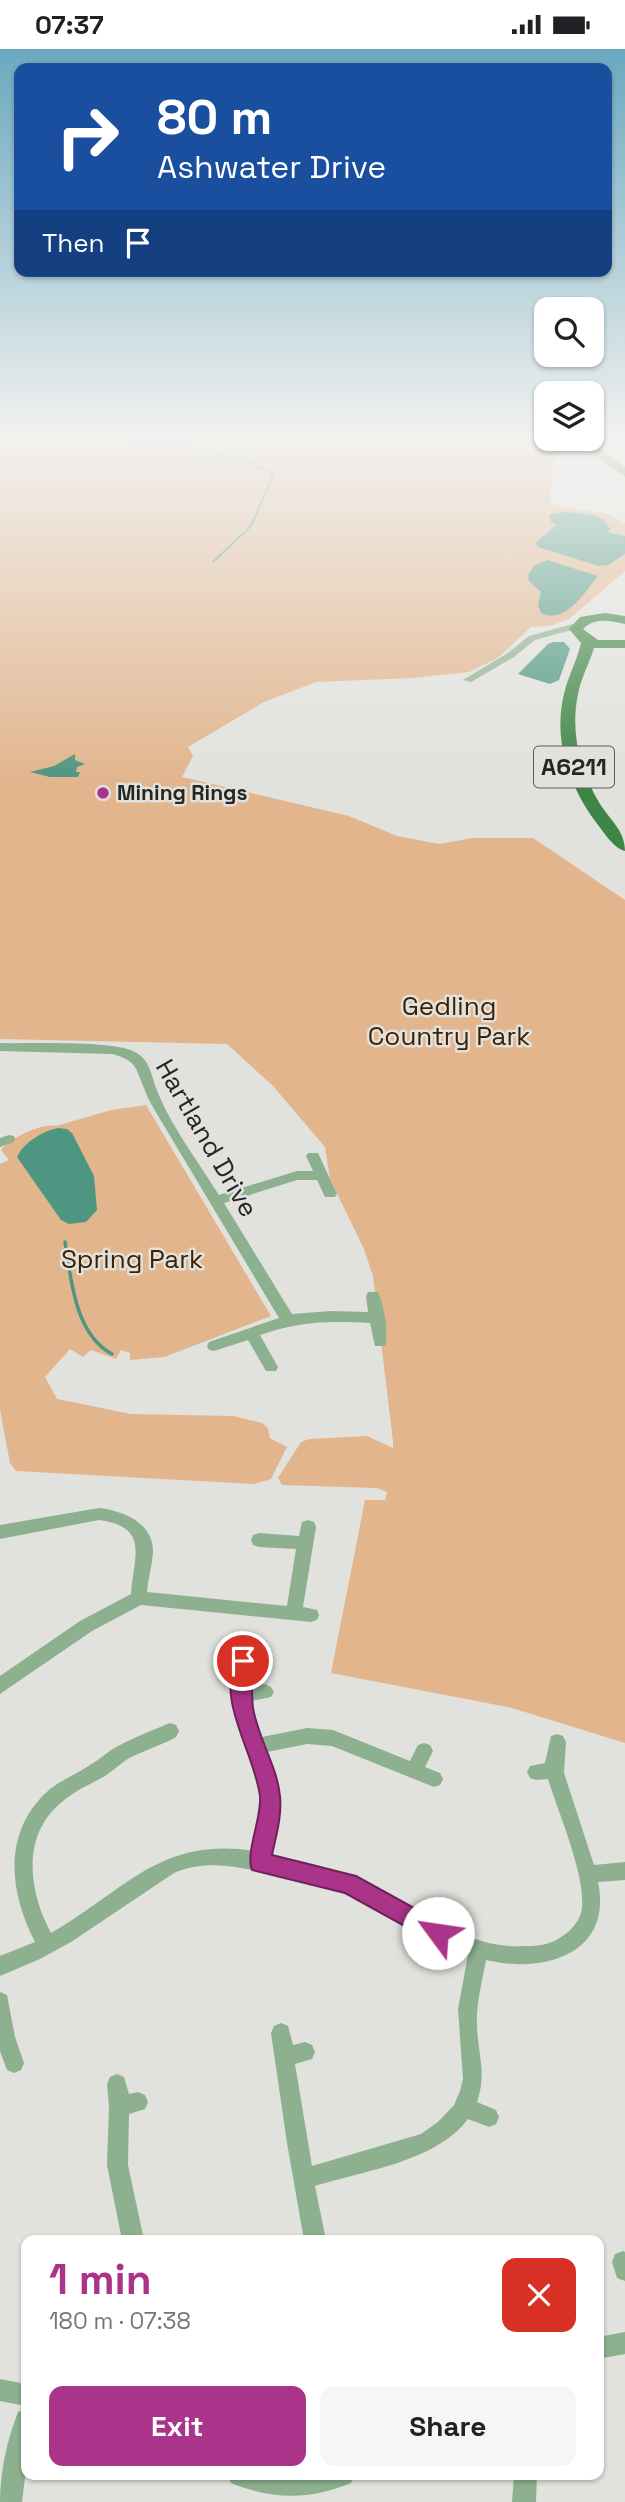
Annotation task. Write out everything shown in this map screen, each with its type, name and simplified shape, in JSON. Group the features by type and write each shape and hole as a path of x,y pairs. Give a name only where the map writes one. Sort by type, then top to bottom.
{"main road":[{"path":"621,644 581,635 591,618 608,613 623,602"},
{"path":"591,618 611,617 625,620"},
{"name":"A6211","path":"581,635 586,658 571,694 568,718 574,767 590,801 625,846"},
{"path":"579,674 621,644"}],"street":[{"path":"468,680 511,656 532,638 553,631 581,635"},
{"name":"Hartland Drive","path":"0,1047 112,1050 131,1055 144,1067 154,1097 288,1320"},
{"path":"313,1156 330,1194"},
{"path":"216,1201 297,1176 321,1175"},
{"path":"373,1296 380,1342"},
{"path":"214,1346 288,1320 331,1316 377,1318"},
{"path":"251,1333 271,1367"},
{"path":"0,1532 99,1514 112,1515 136,1527 146,1541 138,1581 139,1598"},
{"path":"259,1540 306,1535 294,1613"},
{"path":"0,1686 86,1626 139,1598 312,1615"},
{"path":"243,1661 240,1674 241,1695 254,1747 267,1779 270,1798 269,1823 260,1863"},
{"path":"241,1695 264,1692"},
{"path":"254,1747 307,1736 333,1738 415,1769 434,1779"},
{"path":"47,1945 35,1922 26,1893 22,1845 27,1830 43,1807 63,1790 126,1751 164,1740"},
{"path":"0,1966 47,1945 166,1868 183,1861 221,1857 260,1863 349,1884 438,1933 479,1949 536,1956 563,1948 581,1933 590,1918 592,1898 586,1874 545,1771 557,1742"},
{"path":"415,1769 424,1751"},
{"path":"586,1874 625,1871"},
{"path":"303,2179 425,2143 447,2130 465,2108 473,2069 467,2007 479,1949"},
{"path":"0,2002 2,2038 14,2063"},
{"path":"282,2033 295,2054 303,2179 315,2235"},
{"path":"117,2084 130,2104 119,2176 131,2218 133,2235"},
{"path":"465,2108 489,2117"},
{"path":"604,2347 625,2343"},
{"path":"0,2390 21,2394"},
{"path":"10,2502 21,2438"},
{"path":"255,2480 277,2487 306,2485 324,2480"},
{"path":"524,2502 526,2480"}],"green space":[{"name":"Gedling Country Park","path":"0,553 625,553 625,571 569,619 550,626 531,627 498,658 469,672 413,678 316,682 264,702 188,747 193,756 182,777 349,816 397,836 439,844 473,838 533,838 625,900 625,1743 512,1708 331,1673 365,1500 385,1500 387,1492 377,1488 282,1485 278,1478 301,1442 309,1439 367,1436 393,1448 373,1276 364,1249 330,1179 325,1147 273,1086 227,1044 0,1039"},
{"name":"Spring Park","path":"146,1105 271,1316 164,1357 130,1360 130,1353 121,1350 116,1359 91,1350 83,1357 70,1349 45,1377 57,1399 131,1414 233,1416 262,1423 268,1428 270,1438 287,1447 271,1479 254,1484 16,1471 10,1463 0,1410 0,1164 9,1160 1,1150 35,1129 56,1126 111,1110"}],"shaded area":[{"path":"559,553 625,553 608,565 599,566"},
{"path":"547,560 598,576 574,605 558,615 541,613 538,605 541,592 529,581 528,575 534,566"},
{"path":"564,642 570,649 559,680 550,684 518,674 548,644"},
{"path":"75,754 75,760 85,764 77,767 76,772 80,772 78,777 50,777 30,772 54,766"},
{"path":"58,1128 72,1133 94,1176 97,1210 86,1222 69,1224 61,1220 17,1157 34,1138"}],"waterway":[{"path":"213,562 222,553"},
{"path":"65,1242 73,1289 82,1320 100,1345 112,1354"}],"place":[{"name":"Mining Rings","path":"103,793"}],"route":[{"path":"243,1661 240,1674 243,1710 267,1779 270,1798 269,1823 260,1863 335,1879 365,1890 438,1933"}]}
